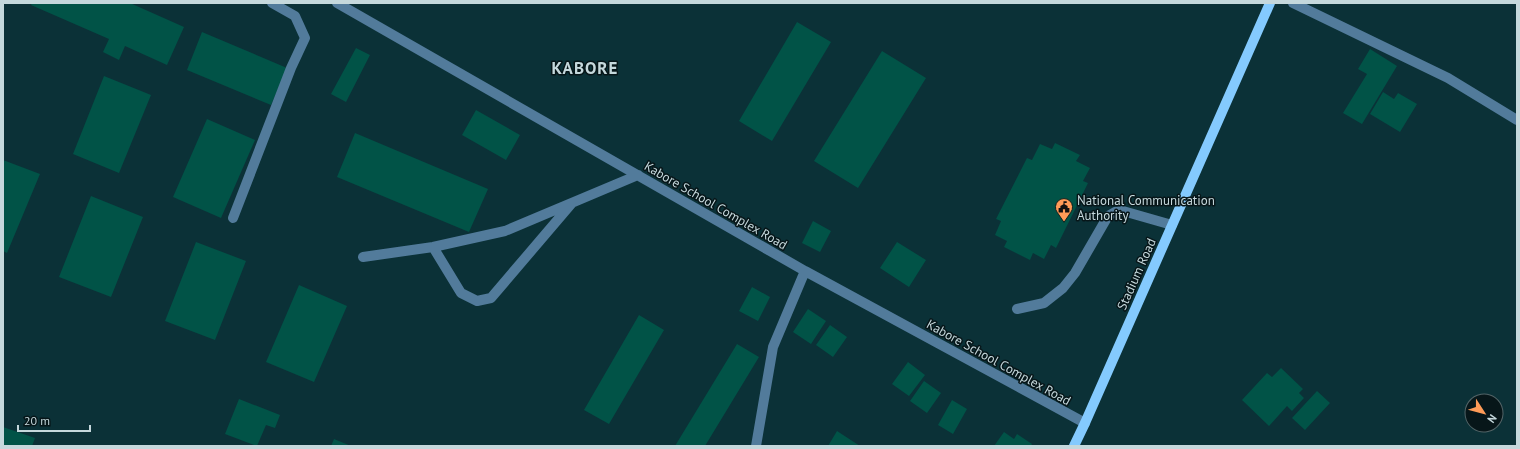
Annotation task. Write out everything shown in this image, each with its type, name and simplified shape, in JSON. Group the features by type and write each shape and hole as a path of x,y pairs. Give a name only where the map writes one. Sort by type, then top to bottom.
{"main road":[{"name":"Stadium Road","path":"1074,446 1270,3"}],"street":[{"path":"233,218 291,68 305,38 295,16 272,3"},
{"name":"Kabore School Complex Road","path":"337,3 806,271 1085,423"},
{"path":"1293,3 1448,78 1517,120"},
{"path":"363,256 433,247 505,231 573,201 638,175"},
{"path":"433,247 462,293 477,301 491,298 573,201"},
{"path":"1017,309 1044,303 1063,288 1074,274 1108,216 1115,212 1123,211 1172,225"},
{"path":"756,446 773,347 806,271"}],"building":[{"path":"32,3 130,3 184,27 167,65 125,46 119,60 103,52 109,39 31,5"},
{"path":"797,22 831,42 772,141 739,121"},
{"path":"202,32 287,68 271,105 187,70"},
{"path":"356,48 370,55 346,102 331,94"},
{"path":"1370,49 1397,66 1362,124 1343,113 1367,74 1358,69"},
{"path":"882,51 926,78 858,188 814,161"},
{"path":"104,76 151,95 119,173 73,154"},
{"path":"1383,92 1394,99 1398,93 1417,104 1400,132 1370,114"},
{"path":"476,110 520,135 506,160 462,135"},
{"path":"207,119 255,140 221,218 173,197"},
{"path":"355,133 488,189 469,232 337,177"},
{"path":"1055,143 1080,155 1076,161 1090,168 1083,181 1088,183 1056,248 1051,245 1044,259 1033,253 1030,260 1004,247 1007,241 995,235 1001,221 996,219 1027,158 1032,160 1040,144 1052,149"},
{"path":"3,160 40,174 7,253 3,251"},
{"path":"91,196 143,217 111,297 59,277"},
{"path":"813,221 831,231 820,252 802,243"},
{"path":"196,242 246,261 215,340 165,321"},
{"path":"897,242 926,260 909,287 880,268"},
{"path":"299,285 347,306 314,382 266,362"},
{"path":"752,287 770,297 758,321 739,311"},
{"path":"808,309 826,321 811,344 793,332"},
{"path":"639,315 664,330 609,424 584,410"},
{"path":"830,325 847,337 833,357 816,345"},
{"path":"737,344 759,357 705,446 675,446"},
{"path":"908,362 925,375 909,396 892,384"},
{"path":"1281,368 1303,389 1299,393 1304,398 1292,411 1287,406 1269,426 1242,400 1267,373 1272,377"},
{"path":"924,381 941,393 927,413 910,401"},
{"path":"1317,391 1330,403 1305,430 1292,418"},
{"path":"239,399 280,415 275,428 266,425 257,446 225,434"},
{"path":"952,400 967,409 953,434 938,425"},
{"path":"3,427 35,438 32,446 3,446"},
{"path":"837,431 860,446 828,446"},
{"path":"1004,432 1014,439 1017,434 1032,444 1031,446 994,446"},
{"path":"334,439 351,446 331,446"}],"place":[{"name":"National Communication Authority","path":"1064,222"}],"district":[{"name":"KABORE","path":"585,68"}]}
